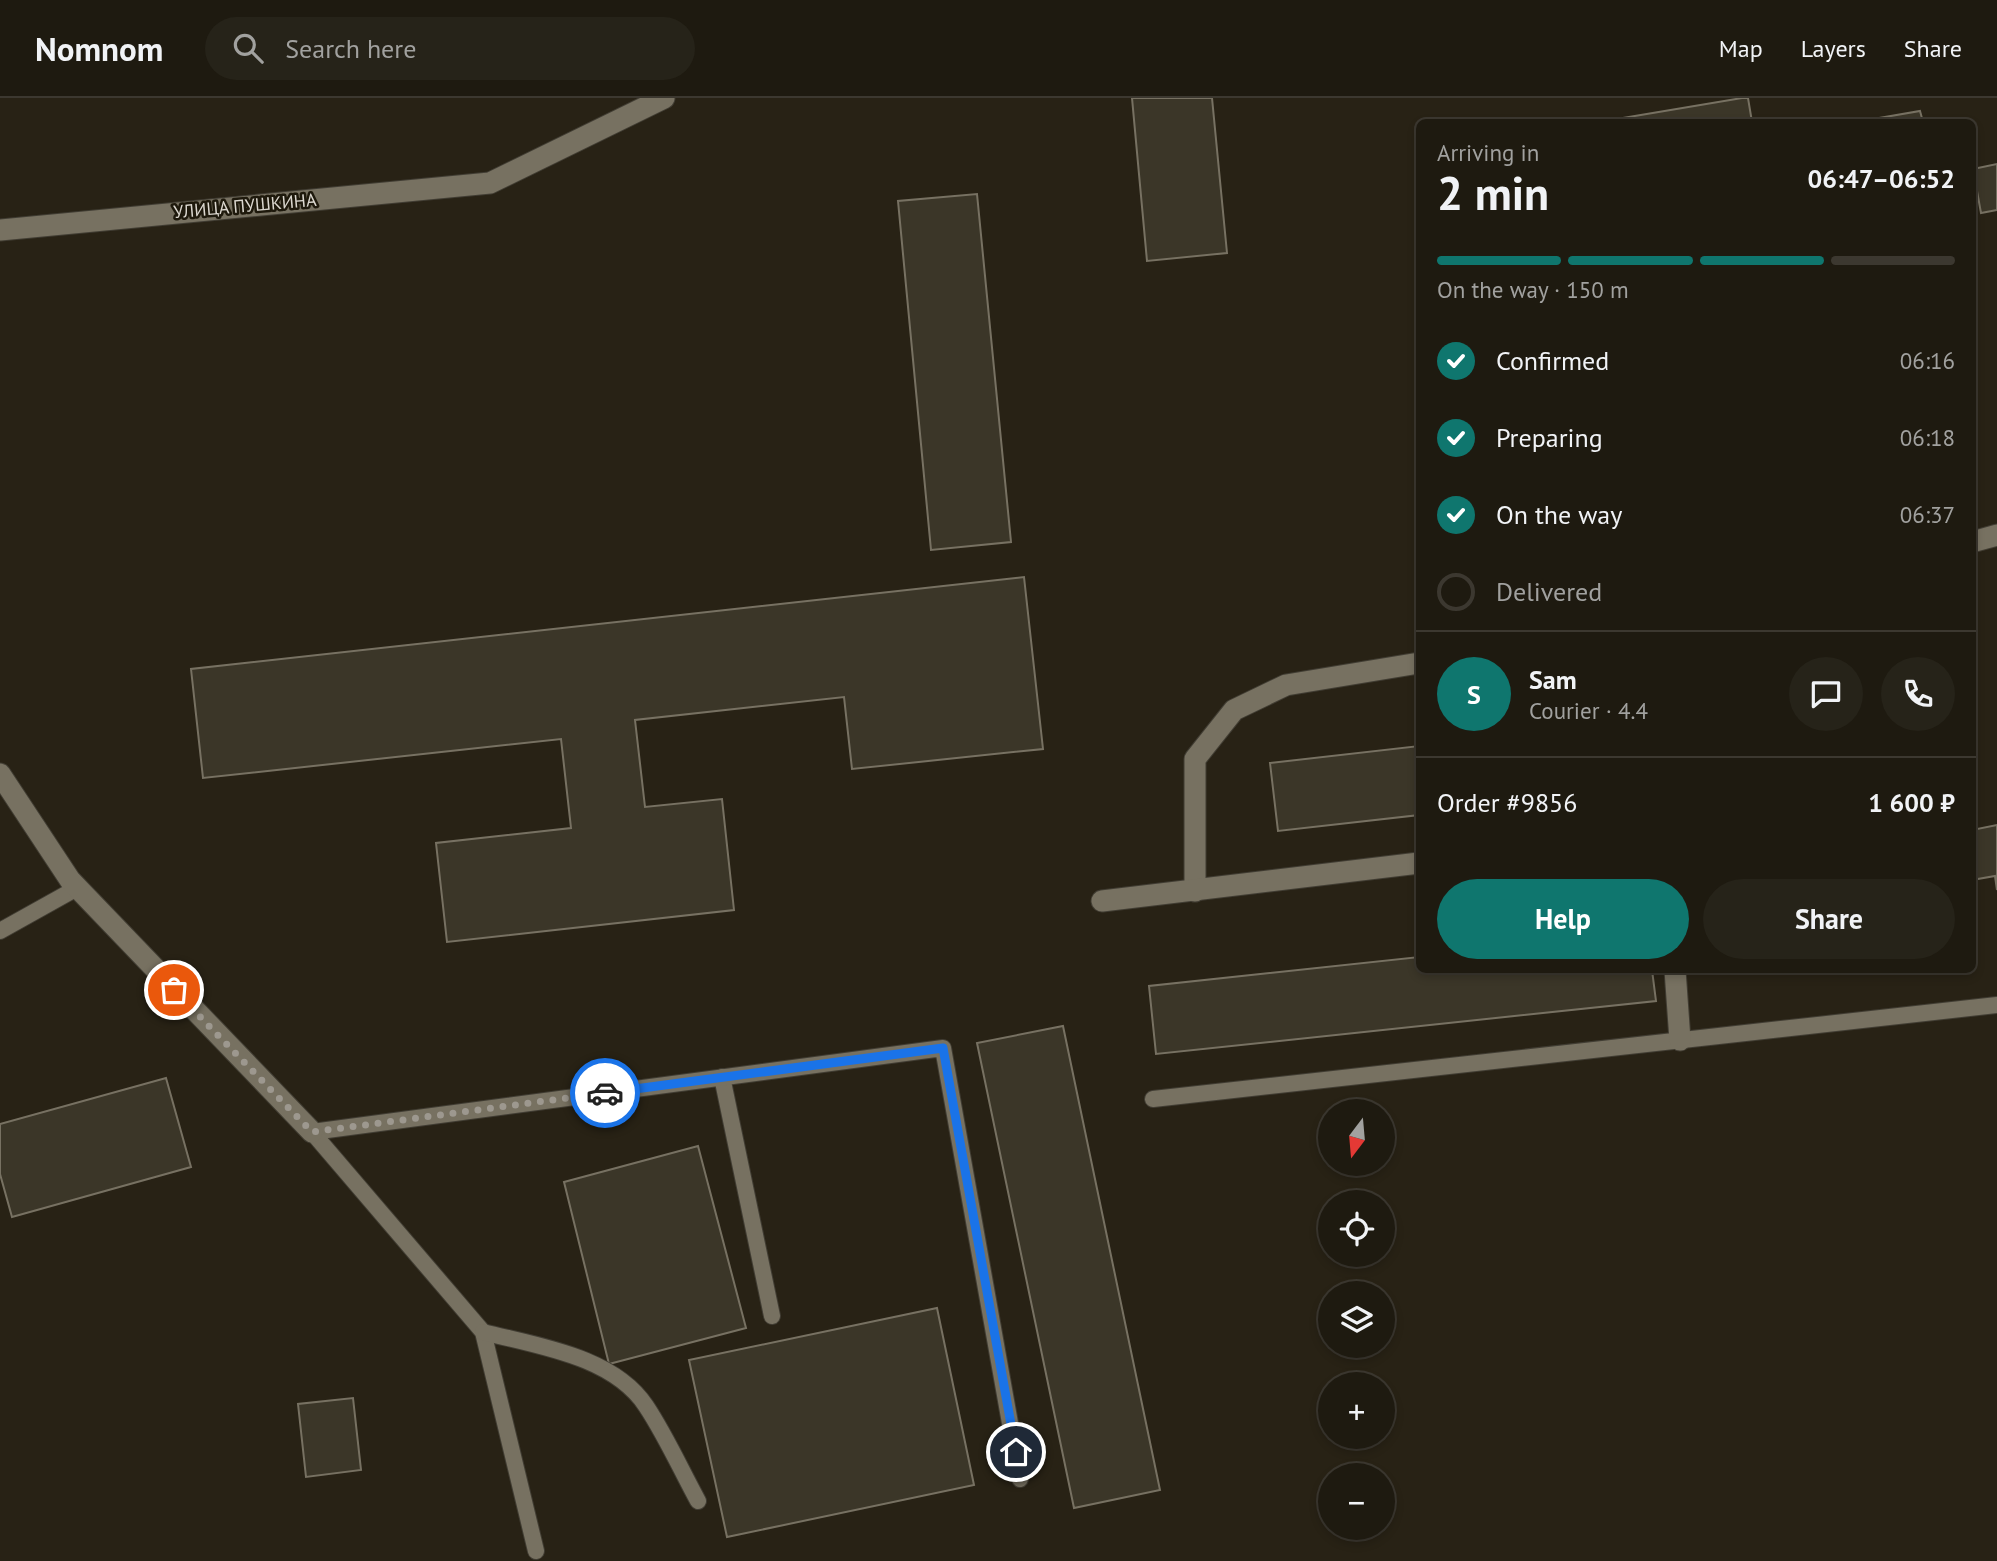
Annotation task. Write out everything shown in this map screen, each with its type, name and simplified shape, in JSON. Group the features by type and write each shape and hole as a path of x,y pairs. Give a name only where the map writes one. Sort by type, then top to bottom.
{"street":[{"name":"УЛИЦА ПУШКИНА","path":"0,230 490,183 664,98"},
{"path":"1976,541 1997,535"},
{"path":"1195,891 1195,759 1234,710 1286,685 1416,663"},
{"path":"0,774 77,888 312,1132"},
{"path":"1102,901 1416,863"},
{"path":"1675,973 1680,1040"}],"lane":[{"path":"0,931 77,888"},
{"path":"1153,1099 1997,1005"},
{"path":"312,1132 943,1048 1020,1479"},
{"path":"722,1077 772,1316"},
{"path":"312,1132 483,1332 536,1551"},
{"path":"483,1332 576,1356 620,1380 645,1404 698,1501"}],"building":[{"path":"1132,98 1212,98 1227,253 1147,261"},
{"path":"1748,98 1752,119 1617,119"},
{"path":"1920,111 1922,119 1873,119"},
{"path":"1997,164 1997,210 1981,213 1976,168"},
{"path":"977,194 1011,542 931,550 898,201"},
{"path":"1024,577 1043,749 852,769 844,697 635,720 645,807 722,799 734,910 447,942 436,843 571,828 561,739 203,778 191,669"},
{"path":"1416,746 1416,815 1278,831 1270,763"},
{"path":"1997,825 1997,890 1995,876 1976,879 1976,829"},
{"path":"1416,957 1416,973 1652,973 1656,1001 1156,1054 1149,986"},
{"path":"1063,1026 1160,1490 1074,1508 977,1043"},
{"path":"166,1078 191,1167 12,1217 0,1174 0,1124"},
{"path":"698,1146 746,1328 609,1364 564,1182"},
{"path":"937,1308 974,1485 727,1537 689,1360"},
{"path":"353,1398 361,1470 306,1477 298,1404"}],"way so far":[{"path":"174,990 312,1132 605,1093"}],"route":[{"path":"605,1093 943,1048 1016,1452"}]}
